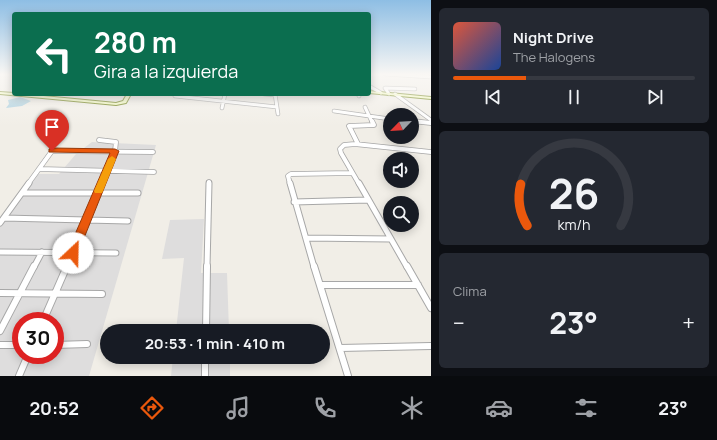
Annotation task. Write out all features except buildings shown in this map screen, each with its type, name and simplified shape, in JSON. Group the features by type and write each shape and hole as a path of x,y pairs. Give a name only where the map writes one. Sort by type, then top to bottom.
{"street":[{"path":"371,92 431,98"},
{"path":"0,93 12,94"},
{"path":"395,94 431,120"},
{"path":"32,96 116,104 125,102 129,96"},
{"path":"175,96 277,107"},
{"path":"222,108 224,96"},
{"path":"275,96 278,114"},
{"path":"358,144 349,127 374,124 365,107"},
{"path":"334,111 383,118"},
{"path":"419,122 431,123"},
{"path":"47,312 115,151 116,142 98,140"},
{"path":"431,152 358,144 344,145 340,149 352,173 431,308"},
{"path":"0,223 52,151 153,152"},
{"path":"39,169 154,172"},
{"path":"348,376 294,202 288,176 290,174 352,173"},
{"path":"206,324 209,182"},
{"path":"22,193 138,193"},
{"path":"294,202 368,200"},
{"path":"4,218 128,220"},
{"path":"306,238 390,239"},
{"path":"0,252 116,253"},
{"path":"0,331 42,252"},
{"path":"320,285 418,285"},
{"path":"0,293 102,294"},
{"path":"64,345 87,344"},
{"path":"0,345 12,345"},
{"path":"340,348 431,346"},
{"path":"19,376 24,364"},
{"path":"205,364 205,376"}],"shaded area":[{"path":"92,142 156,145 104,324 100,324 100,338 89,376 0,376 0,227 38,174 59,174 76,154"},
{"path":"204,219 201,273 227,273 229,324 177,324 184,258 162,259 170,220"},
{"path":"172,364 230,364 230,376 171,376"}],"water":[{"path":"20,97 31,101 22,106 6,108 9,104 8,100"}],"slow traffic":[{"path":"98,191 112,159"}],"route":[{"path":"52,151 115,151 73,253"}]}
